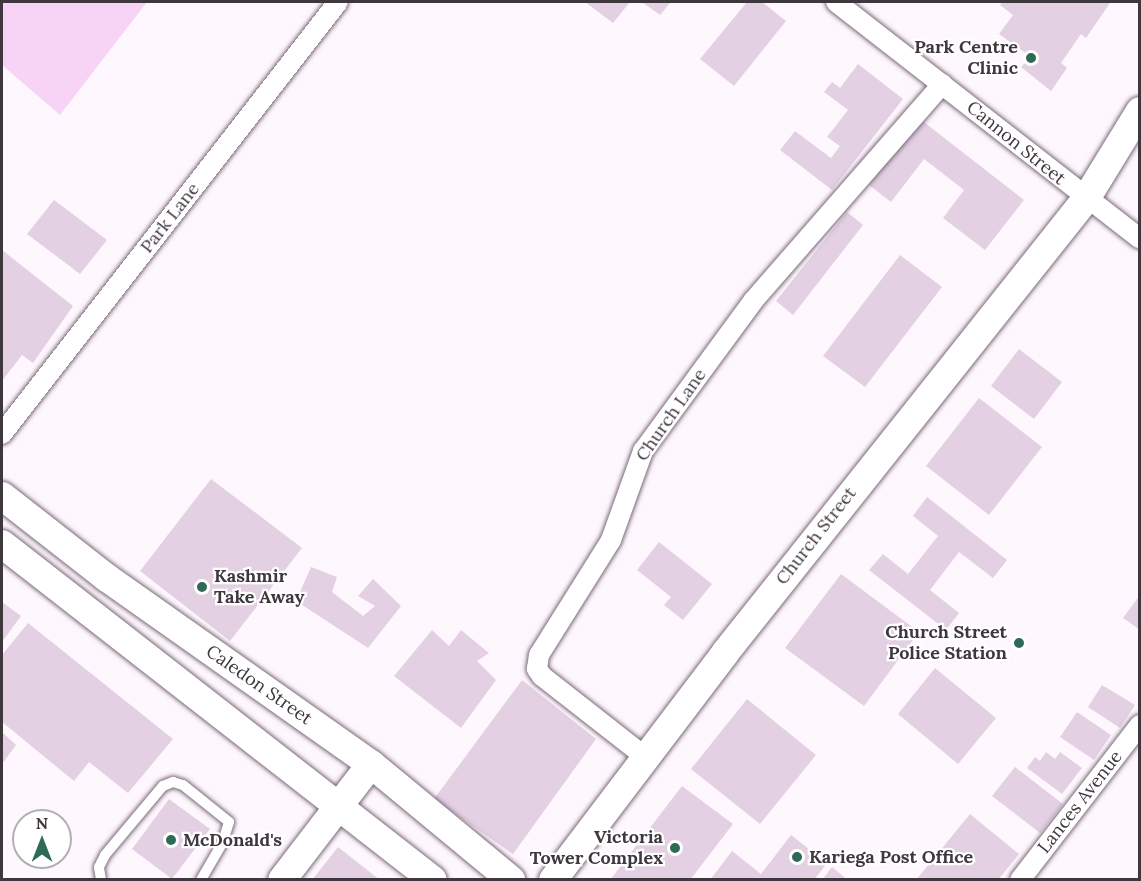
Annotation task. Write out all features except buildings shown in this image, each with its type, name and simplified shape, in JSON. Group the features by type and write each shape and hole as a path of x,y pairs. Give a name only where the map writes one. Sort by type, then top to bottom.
{"main road":[{"name":"Church Street","path":"553,879 644,756 971,338 1086,198 1140,111"},
{"name":"Caledon Street","path":"2,496 107,578 370,764 511,879"},
{"path":"2,544 434,879"},
{"path":"282,879 340,807 370,764"}],"street":[{"name":"Park Lane","path":"2,434 338,2"},
{"name":"Cannon Street","path":"836,2 1140,239"},
{"name":"Church Lane","path":"644,756 542,676 537,669 539,655 611,540 643,451 753,301 942,84"},
{"name":"Lances Avenue","path":"1020,879 1140,725"}],"lane":[{"path":"101,879 98,872 105,855 163,786 174,782 183,785 229,822 223,842 201,879"}],"shaded area":[{"path":"2,2 147,2 60,115 2,65"}],"place":[{"name":"Park Centre Clinic","path":"1031,58"},
{"name":"Kashmir Take Away","path":"202,587"},
{"name":"Church Street Police Station","path":"1019,643"},
{"name":"McDonald's","path":"171,840"},
{"name":"Victoria Tower Complex","path":"675,848"},
{"name":"Kariega Post Office","path":"797,857"}]}
